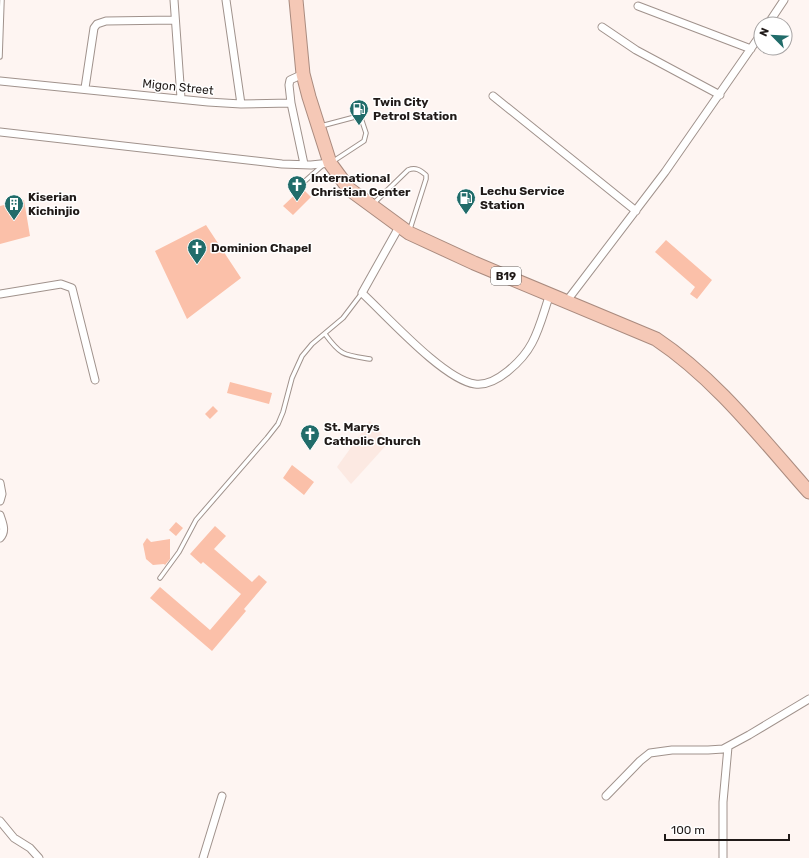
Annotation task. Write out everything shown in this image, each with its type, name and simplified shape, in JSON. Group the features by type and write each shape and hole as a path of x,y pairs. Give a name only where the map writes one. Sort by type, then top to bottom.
{"highway":[{"name":"B19","path":"296,0 303,74 327,164 349,189 404,230 474,263 656,339 674,352 731,406 809,492"}],"street":[{"path":"174,0 181,98"},
{"path":"226,0 241,104"},
{"path":"773,16 784,0"},
{"path":"638,6 751,49"},
{"path":"85,88 94,28 97,24 106,21 175,20"},
{"path":"602,27 666,67 720,95"},
{"path":"566,302 636,211 720,95 753,46"},
{"path":"303,74 290,80 289,85 291,103 304,164"},
{"name":"Migon Street","path":"0,82 85,88 241,104 291,103"},
{"path":"493,96 636,211"},
{"path":"0,132 282,164 327,164"},
{"path":"404,230 362,293 429,356 457,377 476,384 484,384 501,378 531,345 550,294"},
{"path":"0,294 61,284 72,288 95,380"},
{"path":"0,483 2,494 0,501"},
{"path":"0,515 4,529 3,535 0,538"},
{"path":"606,796 640,760 650,753 672,750 716,750 728,746 790,712 809,699"},
{"path":"723,858 723,802 728,746"},
{"path":"204,858 222,796"},
{"path":"0,821 14,838 30,848 39,858"}],"lane":[{"path":"0,57 2,0"},
{"path":"296,189 327,164 364,141 366,133 362,121 355,117 318,127"},
{"path":"370,206 408,170 413,168 422,172 426,175 426,179 404,230"},
{"path":"160,578 179,552 196,520 268,438 278,424 283,412 292,378 302,356 312,344 343,318 362,293"},
{"path":"325,334 335,347 344,355 370,359"}],"shaded area":[{"path":"370,421 389,442 351,484 337,467"}],"building":[{"name":"International Christian Center","path":"302,188 311,197 293,215 283,206"},
{"name":"Kiserian Kichinjio","path":"24,200 30,236 0,244 0,206"},
{"name":"Dominion Chapel","path":"206,225 241,278 187,319 155,251"},
{"path":"666,240 712,280 697,299 690,294 695,287 655,252"},
{"path":"230,382 272,393 269,404 227,393"},
{"path":"213,406 218,411 210,419 205,414"},
{"path":"292,465 314,482 304,495 283,478"},
{"path":"176,522 183,528 176,536 169,530"},
{"path":"215,526 226,536 214,549 252,582 259,575 267,582 244,609 246,611 212,651 150,598 160,587 210,630 241,594 203,562 201,564 190,554"},
{"path":"147,538 151,542 170,539 170,559 165,565 153,565 146,559 143,544"}],"place":[{"name":"Twin City Petrol Station","path":"359,126"},
{"name":"International Christian Center","path":"297,202"},
{"name":"Lechu Service Station","path":"466,215"},
{"name":"Kiserian Kichinjio","path":"14,221"},
{"name":"Dominion Chapel","path":"197,265"},
{"name":"St. Marys Catholic Church","path":"310,451"}]}
